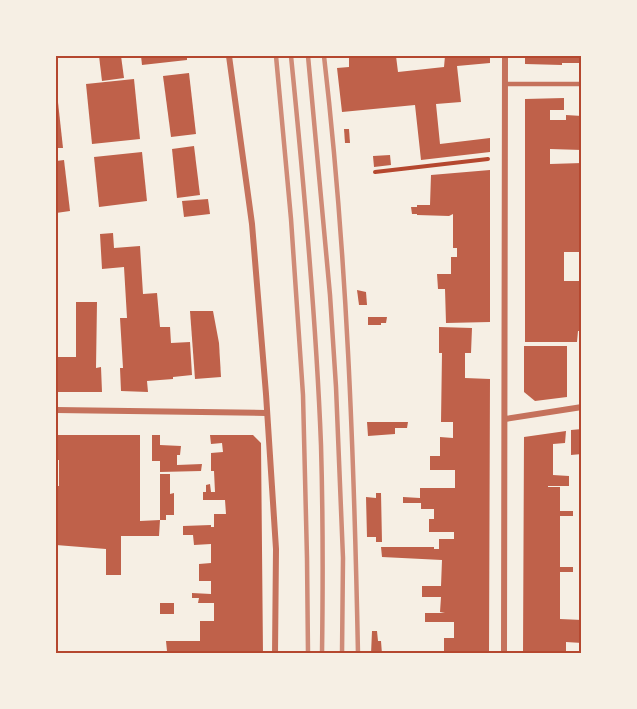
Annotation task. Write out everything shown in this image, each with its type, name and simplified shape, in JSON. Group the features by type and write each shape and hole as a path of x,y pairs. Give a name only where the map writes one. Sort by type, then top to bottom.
{"street":[{"path":"229,56 252,224 276,549 275,654"},
{"path":"504,654 505,56"},
{"path":"505,419 582,407"},
{"path":"56,410 266,412"}],"lane":[{"path":"505,84 582,84"}],"path":[{"path":"375,172 505,157"}],"building":[{"path":"99,56 121,56 124,78 102,81"},
{"path":"141,56 187,56 187,60 142,65"},
{"path":"352,56 396,56 398,72 444,67 445,56 490,56 490,63 457,66 461,102 436,104 440,144 490,138 490,152 421,160 415,105 342,112 337,68 349,67 349,58"},
{"path":"525,56 582,56 582,63 525,64"},
{"path":"189,73 196,134 171,137 163,76"},
{"path":"134,79 140,139 92,144 86,84"},
{"path":"57,93 63,148 56,148"},
{"path":"564,98 564,110 550,110 550,120 566,120 566,115 582,116 582,150 550,149 550,164 582,163 582,252 564,252 564,281 582,281 582,331 578,331 577,342 525,342 525,99"},
{"path":"344,129 349,129 350,143 345,143"},
{"path":"194,146 200,195 177,198 172,149"},
{"path":"142,152 147,201 99,207 94,157"},
{"path":"390,155 391,165 374,167 373,156"},
{"path":"64,160 70,211 56,213 56,161"},
{"path":"490,170 490,322 446,323 445,289 438,289 437,274 451,274 451,257 457,257 457,248 453,248 453,214 449,216 417,215 412,214 411,207 430,205 431,175"},
{"path":"208,199 210,214 184,217 182,201"},
{"path":"113,233 114,248 140,246 143,294 157,293 160,327 170,327 171,343 190,342 192,375 147,381 148,392 121,391 120,368 123,368 120,318 127,318 124,267 102,269 100,234"},
{"path":"357,290 366,292 367,305 359,305"},
{"path":"76,302 97,302 96,368 101,367 102,392 56,392 56,357 76,357"},
{"path":"190,311 213,311 219,343 221,377 195,379"},
{"path":"368,317 387,317 386,323 368,325"},
{"path":"439,327 472,328 471,353 465,353 465,378 490,379 489,654 444,654 444,638 454,638 454,622 425,622 425,613 445,613 440,612 441,597 422,597 422,586 441,586 442,560 382,557 381,547 434,547 434,549 439,549 439,539 454,539 454,532 429,532 429,519 434,519 434,509 421,509 421,503 403,503 403,497 420,498 420,488 455,488 455,470 430,470 430,456 440,456 440,437 453,438 453,422 441,422 442,353 439,353"},
{"path":"524,346 567,346 567,397 535,401 524,392"},
{"path":"367,422 408,422 407,428 395,428 395,434 368,436"},
{"path":"582,429 582,454 571,455 571,430"},
{"path":"566,431 565,443 553,444 553,475 569,476 569,486 548,487 560,487 560,511 573,511 573,516 560,516 560,567 573,567 573,572 560,572 560,619 582,620 582,643 566,642 566,654 523,654 524,437"},
{"path":"56,435 140,435 140,521 160,520 159,536 121,536 121,575 106,575 106,549 56,545 56,486 59,486 59,460 56,460"},
{"path":"152,435 160,435 160,445 181,446 180,455 177,455 177,465 202,464 201,471 160,472 160,461 152,461"},
{"path":"210,435 253,435 261,443 263,654 167,651 166,641 200,641 200,621 214,621 214,603 198,603 199,598 192,598 192,593 211,594 211,581 199,581 199,564 211,563 211,544 194,545 193,535 183,535 183,526 211,525 214,527 214,514 226,514 225,500 203,500 206,485 210,484 211,492 215,492 214,471 211,471 211,453 223,452 222,443 211,444"},
{"path":"160,474 170,474 170,494 174,493 174,515 166,515 166,520 160,520"},
{"path":"376,493 381,493 382,542 376,542 376,537 367,537 366,497 376,498"},
{"path":"160,603 174,603 174,614 160,614"},
{"path":"372,631 377,631 382,654 371,654"}],"railway":[{"path":"276,56 291,219 303,395 308,654"},
{"path":"291,56 309,250 319,396 323,575 322,654"},
{"path":"308,56 336,387 343,558 342,654"},
{"path":"324,56 344,279 358,654"}]}
